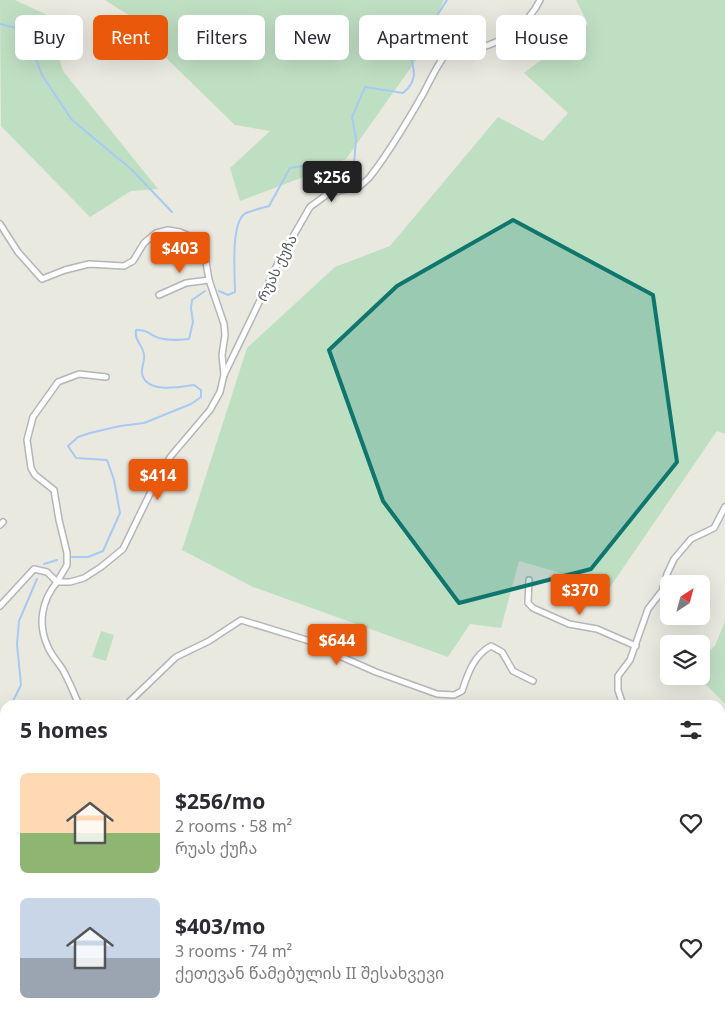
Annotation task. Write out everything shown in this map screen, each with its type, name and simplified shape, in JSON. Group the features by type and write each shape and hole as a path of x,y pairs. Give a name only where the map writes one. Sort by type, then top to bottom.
{"street":[{"name":"რუას ქუჩა","path":"57,582 70,582 84,578 123,550 160,473 171,456 210,410 220,392 224,375 280,258 310,208 329,193 360,186 368,178 421,97 446,54 455,48 478,49 506,36 535,11 540,0"},
{"path":"0,224 18,252 42,279 65,270 90,264 124,266 133,261 144,243 156,233 168,230 180,232 198,240 204,250 209,280 226,334 222,355 224,375"},
{"path":"159,296 186,283 209,280"},
{"path":"77,700 63,671 48,647 41,622 50,590 67,565 54,490 35,475 31,468 27,440 33,417 58,382 79,374 106,377"},
{"path":"621,700 618,690 618,676 630,660 648,609 662,592 667,574 674,560 691,539 714,528 725,507"},
{"path":"0,606 34,569 47,572 57,582"},
{"path":"529,580 528,603 533,608 569,624 597,629 636,646"},
{"path":"131,700 176,658 209,641 241,620 313,642 368,668 438,694 454,695 462,690 470,669 482,651 491,646 502,652 513,671 533,681"}],"highlighted area":[{"path":"513,220 653,295 677,462 591,569 459,603 383,501 329,350 397,286"}],"green space":[{"path":"0,0 15,0 47,15 15,15 15,60 60,60 63,71 158,189 131,191 90,217 1,126"},
{"path":"105,0 444,0 437,15 359,15 359,60 416,60 346,159 240,201 230,168 270,131 235,125 168,60 168,15 129,15"},
{"path":"576,0 725,0 725,434 717,431 610,587 519,561 501,628 470,624 448,657 253,587 182,550 247,348 335,267 390,246 498,117 543,141 568,113 524,73 541,60 586,60 586,26 588,24 586,15 584,15"},
{"path":"725,621 725,700 721,700 707,685 710,685 710,650 715,646"},
{"path":"101,631 114,635 106,661 92,657"}],"waterway":[{"path":"219,291 228,295 235,292 234,249 235,237 241,218 246,213 269,206 290,168 303,166 342,171 354,164 356,139 352,117 365,87 403,93 408,88 412,83 414,73 409,48 428,30 447,0"},
{"path":"0,24 25,30 42,75 72,120 131,169 172,212"},
{"path":"72,557 88,557 103,551 120,513 114,480 107,460 76,458 68,446 78,437 120,426 144,423 191,404 201,397 201,390 194,385 165,388 157,387 145,380 142,374 144,355 137,340 136,330 141,330 163,339 189,339 193,322 192,300 205,291"},
{"path":"44,564 57,560"},
{"path":"14,700 21,685 17,644 19,621 37,579"}]}
